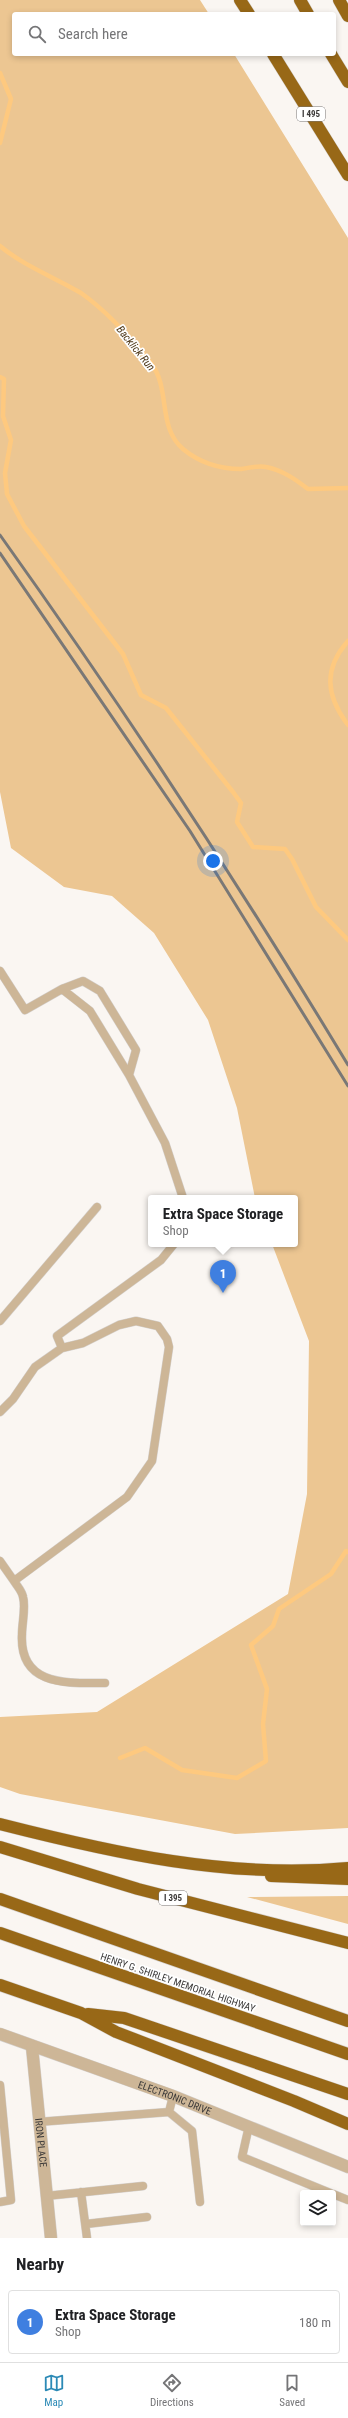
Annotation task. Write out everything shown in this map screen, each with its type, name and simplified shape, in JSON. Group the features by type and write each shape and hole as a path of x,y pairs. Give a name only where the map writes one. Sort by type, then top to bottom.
{"highway":[{"path":"240,0 248,12"},
{"path":"300,0 307,12"},
{"path":"339,0 348,16"},
{"name":"I 495","path":"274,56 348,175"},
{"path":"332,56 348,82"},
{"path":"0,1824 133,1856 191,1865 276,1870 348,1868"},
{"name":"I 395","path":"0,1847 138,1889 348,1943"},
{"path":"219,1867 285,1878 348,1879"},
{"path":"0,1899 348,2021"},
{"name":"HENRY G. SHIRLEY MEMORIAL HIGHWAY","path":"0,1933 348,2054"},
{"path":"0,1985 81,2013 116,2032 294,2101 348,2124"},
{"path":"258,1989 348,2013"},
{"path":"81,2013 124,2018 348,2094"}],"street":[{"name":"ELECTRONIC DRIVE","path":"0,2034 32,2047 173,2096 348,2167"},
{"name":"IRON PLACE","path":"32,2047 38,2122 51,2238"}],"lane":[{"path":"0,971 25,1010 62,989 84,981 100,991 136,1050 129,1075"},
{"path":"62,989 90,1011 129,1075 165,1143 182,1195"},
{"path":"0,1320 97,1207"},
{"path":"62,1348 57,1336 162,1260 172,1247"},
{"path":"0,1412 13,1399 35,1367 62,1348 83,1343 119,1325 136,1321 158,1326 165,1334 169,1347 152,1461 127,1497 14,1581"},
{"path":"0,1561 24,1597 23,1651 28,1663 37,1673 46,1679 59,1682 105,1684"},
{"path":"0,2085 10,2200 0,2202"},
{"path":"169,2112 173,2096"},
{"path":"38,2122 169,2112 192,2131 200,2202"},
{"path":"249,2126 242,2157 322,2190"},
{"path":"46,2196 143,2186"},
{"path":"81,2192 87,2238"},
{"path":"336,2196 348,2200"},
{"path":"86,2224 147,2217"}],"shaded area":[{"path":"0,0 200,0 208,12 12,12 12,56 235,56 348,238 348,1828 235,1834 20,1794 0,1787 0,1717 97,1712 288,1594 307,1494 309,1341 273,1247 298,1247 298,1195 254,1195 237,1108 208,1020 154,933 112,896 64,887 11,848 0,792"},
{"path":"348,1896 348,1924 247,1897"}],"waterway":[{"name":"Backlick Run","path":"0,73 11,99 0,143"},
{"name":"Backlick Run","path":"0,246 19,260 71,287 91,300 101,308 127,335 151,363 157,373 161,384 170,430 175,440 190,454 210,464 225,468 241,469 260,466 272,468 288,475 308,489 348,488"},
{"path":"0,377 4,379 3,416 11,440 5,473 7,494 24,526 123,654 141,695 166,708 241,803 237,822 253,847 285,849 292,859 316,907 348,940"},
{"name":"Backlick Run","path":"348,641 334,662 330,683 335,704 348,725"},
{"path":"120,1758 145,1748 182,1770 237,1778 266,1761 263,1724 267,1689 251,1645 273,1626 279,1609 331,1574 346,1551 348,1552"}],"railway":[{"path":"0,535 91,665 179,797 265,930 348,1065"},
{"path":"0,553 190,831 348,1086"}],"place":[{"name":"Extra Space Storage","path":"223,1293"}]}
